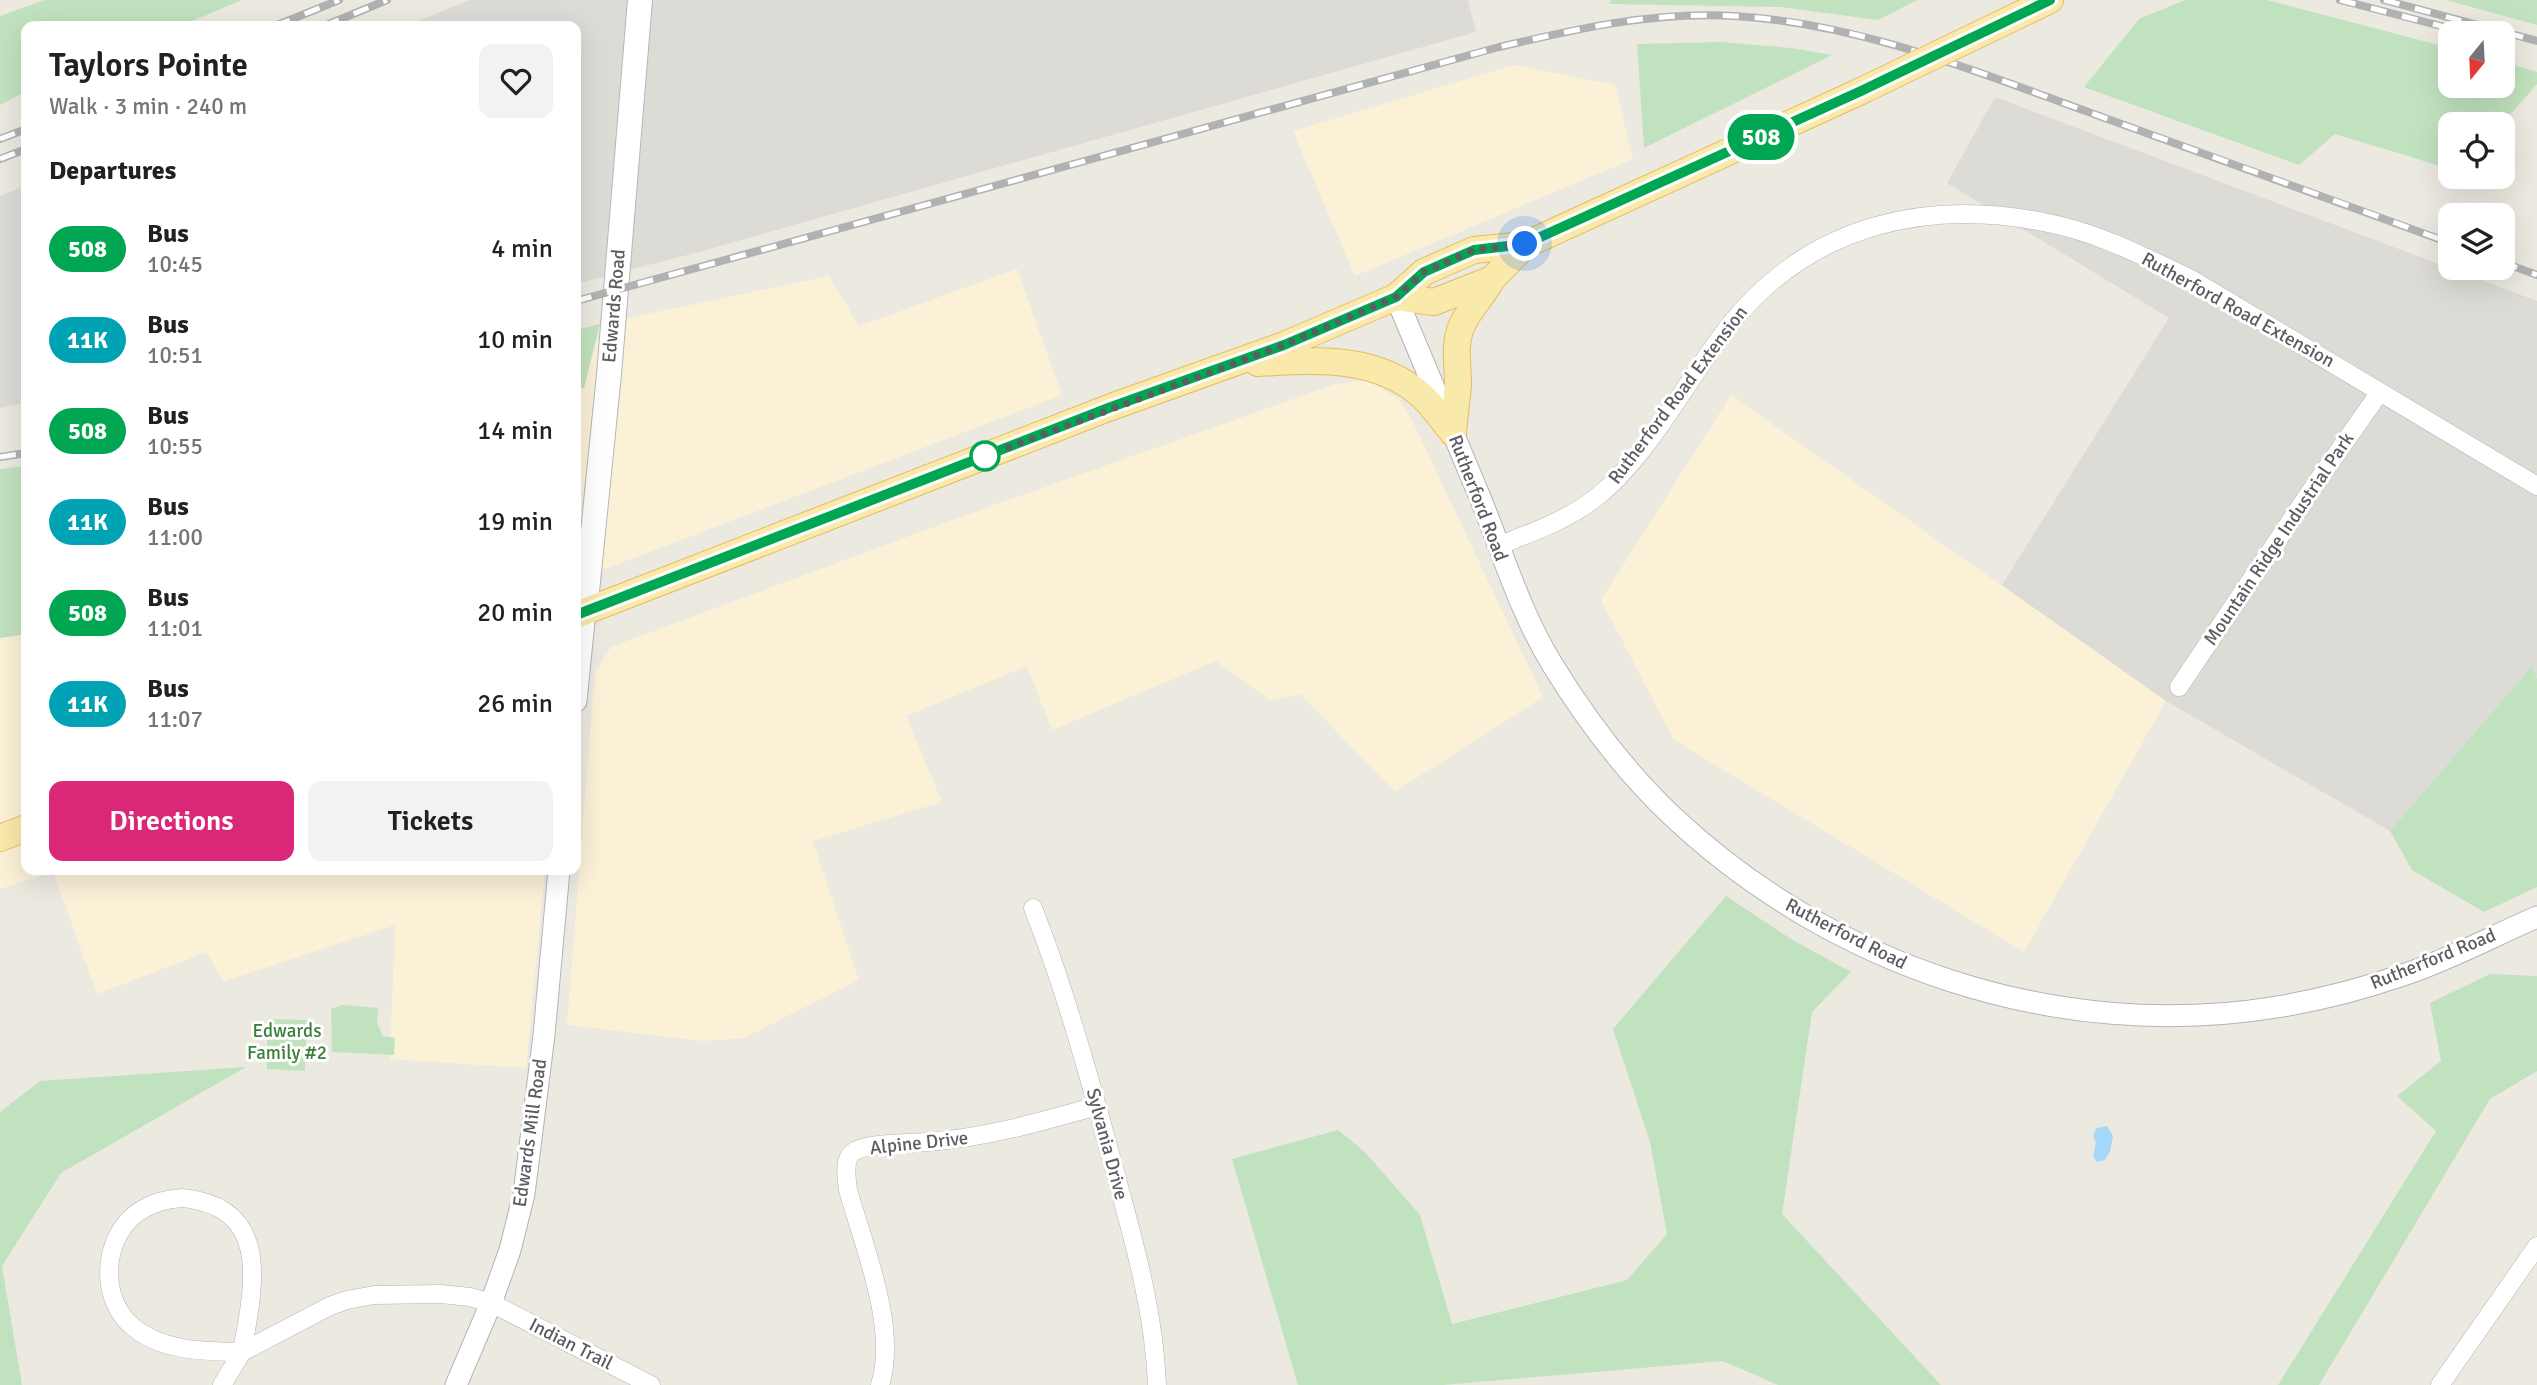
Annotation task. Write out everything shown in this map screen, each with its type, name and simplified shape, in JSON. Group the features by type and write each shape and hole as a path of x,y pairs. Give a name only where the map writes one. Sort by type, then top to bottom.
{"main road":[{"name":"Edwards Road","path":"581,605 609,374 640,0"},
{"path":"581,613 1111,407 1284,345 1396,297 1424,272 1474,250 1525,244 1861,91 2050,0"},
{"path":"1452,433 1458,386 1458,337 1466,317 1492,279 1525,244"},
{"path":"1396,297 1434,302 1492,279"},
{"path":"1232,364 1336,361 1373,367 1395,376 1423,397 1452,433"}],"street":[{"name":"Rutherford Road Extension","path":"1497,546 1568,516 1612,484 1633,460 1731,323 1752,298 1776,277 1835,240 1868,227 1905,218 1950,213 2001,215 2050,223 2102,239 2191,279 2537,486"},
{"name":"Rutherford Road","path":"1396,297 1511,584 1552,664 1592,725 1615,755 1670,814 1723,861 1785,905 1851,942 1918,970 1996,994 2068,1008 2136,1015 2207,1014 2275,1007 2345,993 2406,974 2537,917"},
{"name":"Mountain Ridge Industrial Park","path":"2179,687 2315,483 2380,392"},
{"name":"Edwards Mill Road","path":"456,1385 510,1250 524,1194 558,875"},
{"name":"Sylvania Drive","path":"1033,908 1067,1004 1143,1273 1153,1328 1157,1385"},
{"name":"Alpine Drive","path":"880,1385 887,1350 886,1335 879,1298 848,1190 848,1158 852,1153 873,1147 984,1136 1097,1106"},
{"path":"222,1385 242,1352 254,1285 250,1248 240,1228 219,1208 194,1199 165,1199 138,1212 119,1233 109,1258 110,1284 122,1315 135,1329 171,1345 197,1351 242,1352"},
{"path":"2440,1385 2532,1266 2537,1247"},
{"name":"Indian Trail","path":"242,1352 330,1306 363,1296 441,1294 470,1297 491,1303 651,1385"}],"shaded area":[{"path":"469,0 1468,0 1476,32 695,253 581,283 581,21 419,21"},
{"path":"1514,65 1615,85 1633,159 1355,276 1293,131"},
{"path":"1995,97 2438,264 2438,280 2481,280 2537,301 2537,679 2532,666 2390,831 2166,701 2002,585 2169,318 1947,183"},
{"path":"21,187 21,404 0,408 0,196"},
{"path":"1017,269 1062,395 581,578 581,388 584,388 600,324 829,276 859,326"},
{"path":"1368,380 1399,399 1412,420 1543,697 1395,792 1300,694 1271,701 1216,661 1052,730 1027,666 906,716 942,802 813,841 859,980 744,1038 703,1041 567,1025 595,672 611,647 966,515 1336,384"},
{"path":"1731,395 2166,701 2024,952 1674,740 1601,600"},
{"path":"21,635 21,875 44,875 0,889 0,638"},
{"path":"54,875 545,875 526,1068 390,1059 395,925 223,982 207,952 97,994"}],"green space":[{"path":"44,0 242,0 192,21 21,21 21,94 0,105 0,16"},
{"path":"1611,0 1917,0 1878,20 1780,7 1609,4"},
{"path":"2185,0 2267,0 2438,45 2438,98 2515,98 2515,66 2537,72 2537,84 2512,112 2438,112 2438,165 2335,134 2299,165 2084,87 2139,19"},
{"path":"2446,0 2537,0 2537,25"},
{"path":"1721,42 1791,48 1832,55 1644,148 1637,44"},
{"path":"600,324 584,388 581,388 581,329"},
{"path":"21,467 21,635 0,638 0,469"},
{"path":"2532,666 2537,679 2537,887 2484,912 2412,870 2390,831"},
{"path":"1726,896 1791,939 1851,972 1812,1012 1782,1214 1941,1385 1778,1385 1723,1361 1443,1385 1298,1385 1232,1159 1338,1130 1364,1151 1420,1215 1452,1324 1627,1280 1667,1234 1650,1142 1613,1029"},
{"path":"2490,974 2537,976 2537,1071 2490,1099 2319,1385 2278,1385 2436,1131 2397,1096 2441,1061 2430,1003"},
{"path":"341,1005 378,1008 377,1023 383,1036 395,1038 394,1055 332,1052 331,1009"},
{"name":"Edwards Family #2","path":"267,1019 307,1020 305,1071 267,1069"},
{"path":"246,1067 61,1173 2,1266 22,1385 0,1385 0,1112 40,1081"}],"water":[{"path":"2107,1126 2113,1136 2110,1151 2105,1160 2097,1162 2093,1156 2096,1143 2094,1134 2097,1128"}],"railway":[{"path":"287,21 339,0"},
{"path":"336,21 387,0"},
{"path":"2340,0 2438,25"},
{"path":"2384,0 2537,41"},
{"path":"581,300 1499,47 1615,23 1704,15 1780,20 1826,28 1916,51 2438,239"},
{"path":"0,139 21,131"},
{"path":"0,159 21,151"},
{"path":"2515,267 2537,275"},
{"path":"0,457 21,454"}],"bus line":[{"name":"508","path":"581,613 1111,407 1284,345 1396,297 1424,272 1474,250 1525,244 1861,91 2050,0"}],"route":[{"path":"985,456 1284,345 1396,297 1424,272 1474,250 1525,244"}]}
